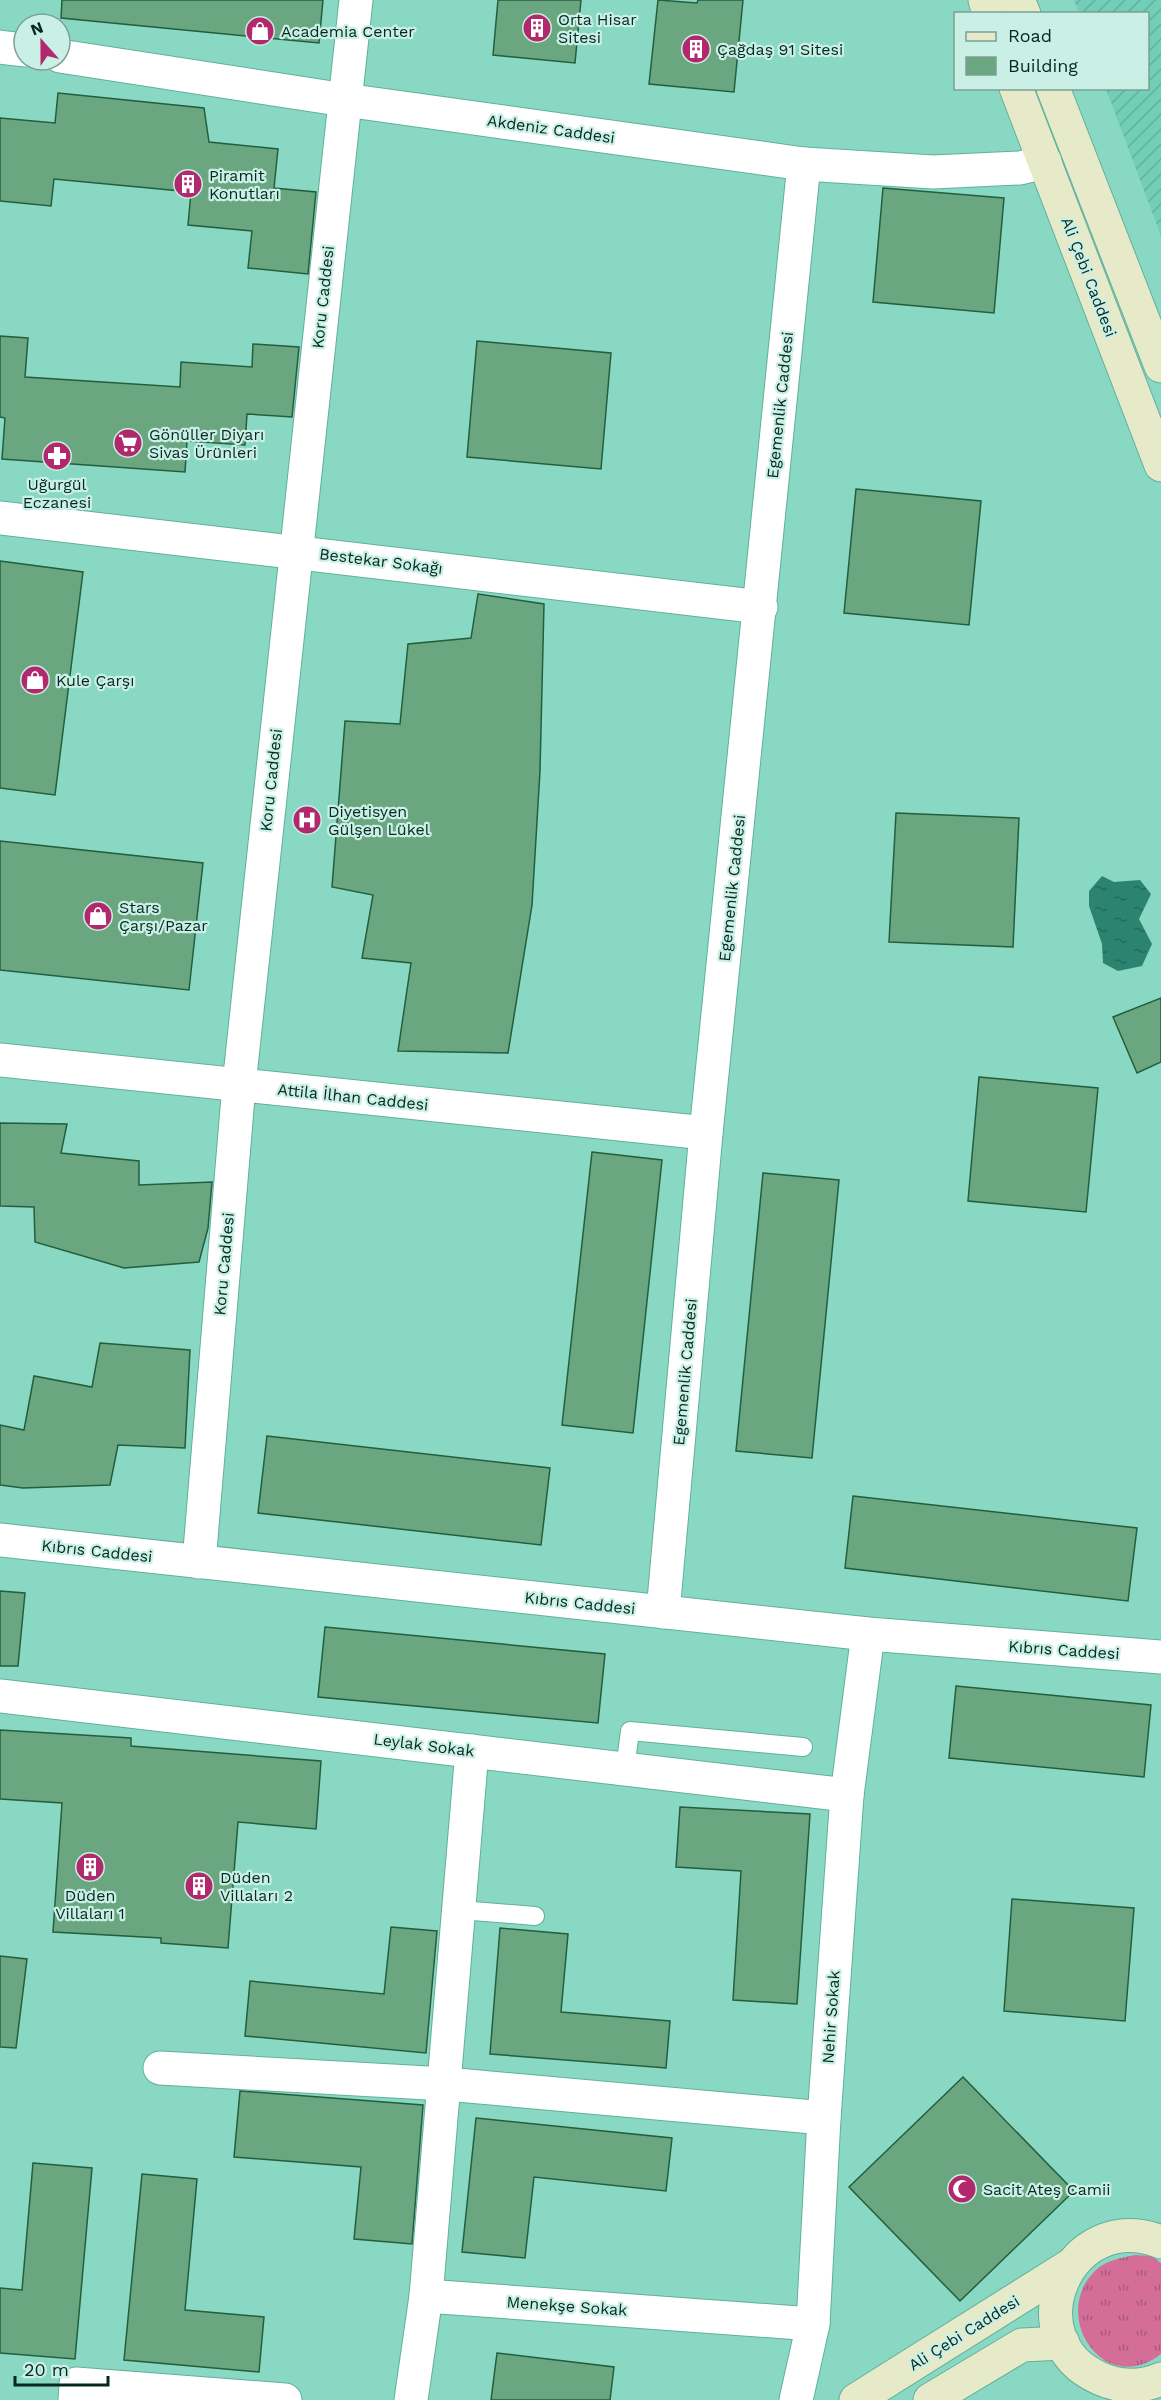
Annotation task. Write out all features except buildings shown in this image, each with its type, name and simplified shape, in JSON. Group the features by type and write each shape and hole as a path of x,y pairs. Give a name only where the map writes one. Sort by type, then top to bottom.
{"main road":[{"name":"Ali Çebi Caddesi","path":"1017,90 1161,465"},
{"path":"1054,90 1161,366"},
{"path":"1074,2371 1055,2312 1059,2288 1071,2265 1094,2245 1127,2235 1161,2214"},
{"path":"1127,2235 1148,2237 1161,2242"},
{"name":"Ali Çebi Caddesi","path":"856,2400 1071,2265"},
{"path":"930,2400 1022,2345 1074,2371 1089,2374 1109,2383 1131,2386 1161,2379"}],"street":[{"name":"Koru Caddesi","path":"199,1562 239,1085 356,0"},
{"name":"Akdeniz Caddesi","path":"72,58 345,100 804,164 933,172 1020,168 1045,162"},
{"name":"Egemenlik Caddesi","path":"663,1612 706,1133 804,164"},
{"name":"Bestekar Sokağı","path":"0,518 295,550 761,607"},
{"name":"Attila İlhan Caddesi","path":"0,1060 706,1133"},
{"name":"Kıbrıs Caddesi","path":"0,1540 868,1634 1161,1657"},
{"name":"Nehir Sokak","path":"796,2400 813,2324 824,2118 847,1795 868,1634"},
{"name":"Leylak Sokak","path":"0,1696 847,1795"},
{"path":"411,2400 426,2296 446,2084 472,1751"},
{"path":"160,2068 446,2084 824,2118"},
{"name":"Menekşe Sokak","path":"426,2296 813,2324"},
{"path":"75,2400 76,2384 285,2400"}],"lane":[{"path":"625,1769 630,1731 803,1747"},
{"path":"460,1910 535,1916"}],"shaded area":[{"path":"1074,0 1161,0 1161,236 1106,90 1149,90 1149,12 1079,12"}],"green space":[{"path":"1135,2255 1151,2256 1161,2263 1161,2354 1140,2365 1121,2366 1104,2360 1090,2347 1081,2330 1078,2311 1082,2291 1097,2269 1112,2261"}],"water":[{"path":"1102,876 1114,882 1140,880 1151,894 1139,919 1152,944 1142,966 1118,971 1103,963 1102,944 1089,906 1089,891"}],"place":[{"name":"Orta Hisar Sitesi","path":"537,28"},
{"name":"Academia Center","path":"260,31"},
{"name":"Çağdaş 91 Sitesi","path":"696,49"},
{"name":"Piramit Konutları","path":"188,184"},
{"name":"Gönüller Diyarı Sivas Ürünleri","path":"128,443"},
{"name":"Uğurgül Eczanesi","path":"57,456"},
{"name":"Kule Çarşı","path":"35,680"},
{"name":"Diyetisyen Gülşen Lükel","path":"307,820"},
{"name":"Stars Çarşı/Pazar","path":"98,916"},
{"name":"Düden Villaları 1","path":"90,1867"},
{"name":"Düden Villaları 2","path":"199,1886"},
{"name":"Sacit Ateş Camii","path":"962,2189"}]}
